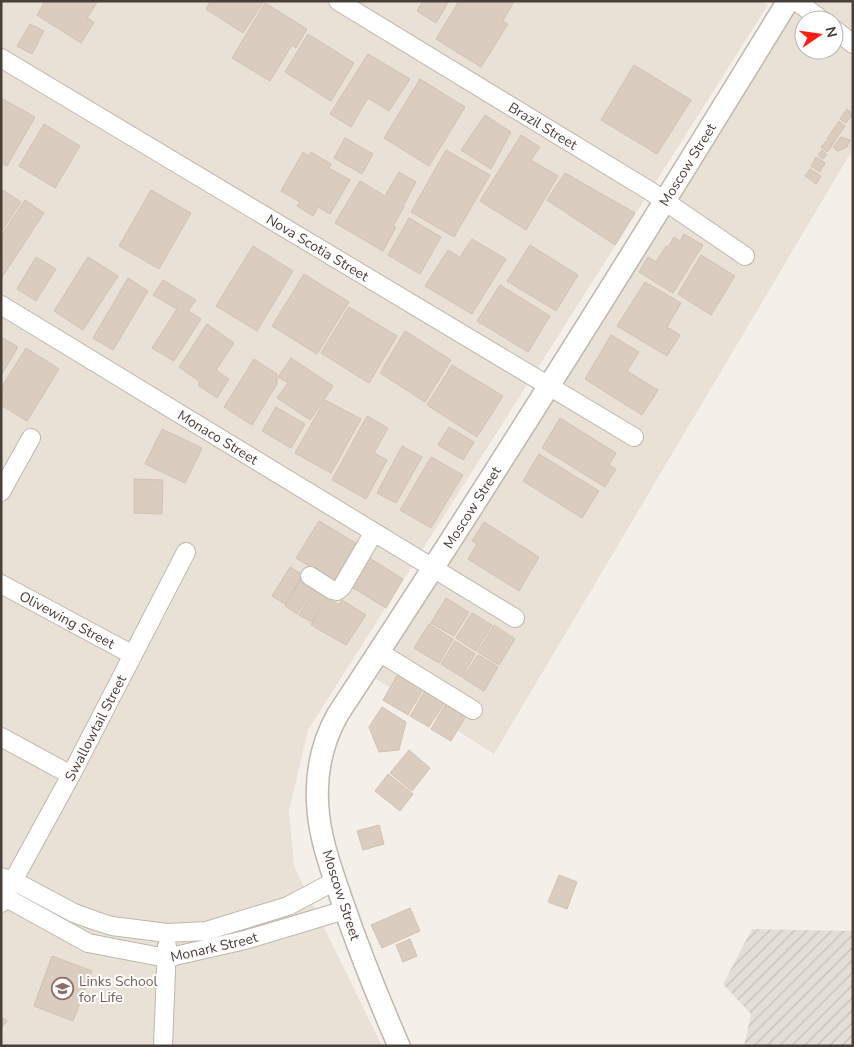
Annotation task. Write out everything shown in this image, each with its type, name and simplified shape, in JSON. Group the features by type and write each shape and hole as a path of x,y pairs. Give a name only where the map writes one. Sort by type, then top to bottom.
{"street":[{"name":"Brazil Street","path":"338,1 664,201 745,256"},
{"name":"Moscow Street","path":"399,1046 377,995 345,910 323,842 318,810 317,781 321,755 328,731 433,569 788,1"},
{"path":"796,1 808,10"},
{"name":"Nova Scotia Street","path":"1,58 634,437"},
{"name":"Monaco Street","path":"1,305 515,618"},
{"path":"1,492 31,438"},
{"path":"310,576 332,590 337,591 342,587 374,532"},
{"name":"Swallowtail Street","path":"2,899 8,879 71,775 186,552"},
{"name":"Olivewing Street","path":"1,584 133,655"},
{"path":"379,652 473,710"},
{"path":"1,737 71,775"},
{"name":"Monark Street","path":"8,879 74,913 96,921 112,926 167,933 206,931 288,906 335,881"},
{"name":"Monark Street","path":"2,899 88,943 166,958 245,940 345,910"},
{"path":"88,943 96,921"},
{"path":"163,1046 167,933"}],"shaded area":[{"path":"1,1 761,1 768,5 308,730 289,811 294,866 382,1046 1,1046"},
{"path":"798,1 853,1 853,149 494,754 376,679"},
{"path":"853,928 853,1046 744,1046 751,1014 723,984 752,929 850,931"}],"building":[{"path":"45,1 98,1 87,18 94,22 81,43 37,15"},
{"path":"211,1 264,1 243,33 206,9"},
{"path":"423,1 449,1 436,23 417,11"},
{"path":"459,1 514,1 503,21 508,24 481,67 436,39"},
{"path":"265,3 307,29 296,48 292,45 270,81 232,58"},
{"path":"30,24 44,31 32,54 17,46"},
{"path":"308,34 354,63 331,101 285,72"},
{"path":"368,54 410,79 389,111 368,98 351,127 330,114"},
{"path":"634,65 691,100 657,154 601,120"},
{"path":"420,79 465,107 429,166 384,138"},
{"path":"1,98 35,117 7,166 1,163"},
{"path":"847,109 853,114 846,123 840,119"},
{"path":"485,115 511,132 491,169 461,150"},
{"path":"839,121 845,126 832,145 827,139"},
{"path":"44,124 80,146 55,188 19,166"},
{"path":"521,135 540,147 531,160 558,176 526,230 480,201"},
{"path":"841,137 850,140 847,147 837,151 833,147"},
{"path":"345,138 373,154 362,174 334,158"},
{"path":"826,141 832,146 827,152 821,147"},
{"path":"446,150 490,175 454,237 411,212"},
{"path":"822,150 827,155 823,159 818,155"},
{"path":"303,152 308,156 311,152 331,164 329,168 350,180 330,214 318,207 313,216 297,206 300,202 281,191"},
{"path":"816,157 825,163 820,172 811,166"},
{"path":"810,169 821,176 816,184 805,176"},
{"path":"399,172 416,182 393,226 396,227 383,251 335,223 360,181 385,196"},
{"path":"565,173 635,213 615,245 547,200"},
{"path":"1,189 21,202 1,232"},
{"path":"151,190 191,213 159,269 119,246"},
{"path":"25,200 44,213 2,277 1,236"},
{"path":"409,218 441,237 420,274 388,255"},
{"path":"684,234 703,245 673,293 639,272 648,257 656,262 674,237 680,241"},
{"path":"472,239 506,259 472,314 425,286 448,250 460,257"},
{"path":"530,245 578,275 556,311 507,281"},
{"path":"253,246 293,271 257,331 216,306"},
{"path":"701,255 735,276 711,315 678,294"},
{"path":"36,257 56,269 36,301 17,289"},
{"path":"88,257 118,276 83,330 54,311"},
{"path":"304,274 349,302 317,354 272,326"},
{"path":"128,278 148,291 113,350 93,338"},
{"path":"163,280 196,300 188,311 201,319 174,361 152,348 177,309 153,295"},
{"path":"645,282 681,303 667,327 680,335 667,356 617,326"},
{"path":"500,285 550,316 528,352 477,321"},
{"path":"349,307 397,336 369,383 321,353"},
{"path":"207,324 234,343 216,370 229,379 217,398 198,385 200,382 179,367"},
{"path":"405,331 451,360 425,402 380,373"},
{"path":"611,335 639,352 627,371 658,390 642,415 585,379"},
{"path":"1,337 18,347 1,375"},
{"path":"26,348 59,369 27,421 1,405 1,388"},
{"path":"291,358 333,386 310,420 277,398 288,383 278,377"},
{"path":"254,359 277,374 277,384 252,425 224,407"},
{"path":"452,365 503,396 477,437 427,405"},
{"path":"325,400 361,419 331,473 295,453"},
{"path":"276,407 305,424 291,448 262,431"},
{"path":"367,416 388,428 374,453 387,460 366,499 332,480"},
{"path":"560,418 616,453 609,465 616,469 605,487 542,448"},
{"path":"449,427 474,442 463,460 438,445"},
{"path":"162,429 202,448 185,483 145,464"},
{"path":"402,446 422,457 396,503 377,493"},
{"path":"539,454 599,491 582,518 523,481"},
{"path":"431,457 463,475 431,528 400,510"},
{"path":"134,479 163,480 162,514 134,513"},
{"path":"319,521 357,544 334,581 296,558"},
{"path":"484,522 539,557 519,591 468,559 477,544 472,541"},
{"path":"368,557 403,579 386,608 350,586"},
{"path":"290,567 303,575 285,604 272,596"},
{"path":"302,578 315,585 297,614 285,606"},
{"path":"316,586 328,594 312,622 299,615"},
{"path":"328,598 339,605 342,600 366,615 346,645 311,625"},
{"path":"446,598 469,612 454,636 431,623"},
{"path":"472,613 492,625 476,651 456,638"},
{"path":"429,624 453,639 439,663 414,648"},
{"path":"494,625 515,639 499,665 478,652"},
{"path":"455,641 475,654 462,677 441,664"},
{"path":"478,655 498,667 484,691 463,678"},
{"path":"398,674 423,689 408,715 383,700"},
{"path":"425,691 444,703 429,727 410,716"},
{"path":"446,704 466,716 451,741 431,729"},
{"path":"382,707 406,722 399,750 379,752 369,727"},
{"path":"409,750 430,768 412,791 390,773"},
{"path":"388,774 413,794 400,811 375,791"},
{"path":"379,825 384,844 363,850 357,831"},
{"path":"559,875 577,882 567,909 548,902"},
{"path":"410,908 420,931 382,948 371,925"},
{"path":"410,939 417,956 403,962 396,945"},
{"name":"Links School for Life","path":"52,956 92,971 73,1021 34,1006"},
{"path":"1,1017 7,1021 1,1028"}],"place":[{"name":"Links School for Life","path":"63,989"}]}
